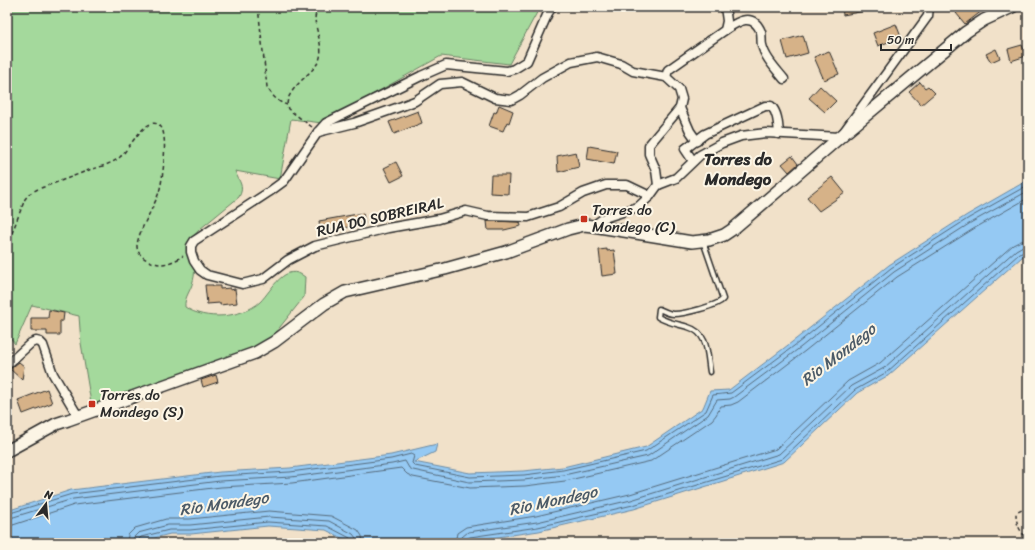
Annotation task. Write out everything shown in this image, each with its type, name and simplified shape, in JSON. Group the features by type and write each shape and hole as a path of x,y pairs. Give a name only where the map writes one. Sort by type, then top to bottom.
{"main road":[{"path":"7,451 56,424 255,354 274,342 324,304 345,292 445,269 506,252 568,229 584,225 692,242 709,240 724,235 966,32 984,20 1012,7"}],"street":[{"path":"191,252 191,246 194,241 284,181 318,132 326,123 446,65 507,71 514,68 527,61 552,7"},
{"path":"725,7 727,21 725,30"},
{"path":"593,226 604,218 638,207 650,196 658,185 676,178 693,161 710,149 736,137 752,134 779,134 840,137 928,16 929,7"},
{"path":"666,77 668,70 736,22 745,19 754,22 761,33 762,45 769,60 784,78"},
{"path":"318,132 354,124 415,101 440,84 462,82 494,98 511,100 542,78 571,62 597,57 621,64 633,71 666,77 678,89 682,99 680,108 648,145 649,154 656,170 658,185"},
{"path":"693,161 685,149 705,134 767,106 771,106 774,110 778,122 779,134"},
{"path":"680,108 690,131 697,141"},
{"name":"RUA DO SOBREIRAL","path":"191,252 194,261 200,270 206,275 242,284 263,279 288,260 315,246 388,228 439,219 466,211 488,216 528,217 559,207 583,193 606,185 627,185 650,196"},
{"path":"7,365 31,343 36,340 40,342 43,345 53,374 78,416"}],"lane":[{"path":"703,241 723,299 718,303 682,313 669,313 659,309 658,317 664,321 691,328 701,335 706,344 710,372"}],"path":[{"path":"258,7 267,87 274,98 281,104 287,105"},
{"path":"317,7 315,19 319,33 320,55 317,64 289,95 287,105 288,109 318,132"},
{"path":"7,246 22,206 30,194 38,189 119,158 128,149 142,129 149,124 156,123 161,126 164,132 165,147 160,191 139,238 137,246 138,253 143,258 161,264 171,262 191,252"},
{"path":"1028,507 1016,513 1016,522 1020,531 1028,540"}],"green space":[{"path":"7,7 540,7 509,64 441,56 322,123 291,119 280,179 235,171 241,187 239,197 200,229 190,240 194,261 194,276 185,307 193,311 213,316 223,316 244,312 260,302 280,279 291,272 298,273 305,277 304,297 268,342 92,409 81,343 79,316 32,305 15,344 7,334"}],"water":[{"name":"Rio Mondego","path":"1028,180 1028,254 1022,257 889,375 857,393 784,462 634,509 539,531 457,543 351,543 326,530 268,526 191,534 170,534 135,543 7,543 7,511 71,490 220,472 290,468 391,455 437,444 435,452 414,462 470,473 523,471 563,467 646,447 703,408 710,391 729,390 889,265 967,215"}],"building":[{"path":"842,7 864,7 865,11 843,15"},
{"path":"963,7 987,7 965,24 956,13"},
{"path":"896,24 901,37 878,46 873,33"},
{"path":"803,35 808,53 787,59 782,41"},
{"path":"1022,45 1026,56 1011,61 1008,49"},
{"path":"996,49 1000,58 991,62 986,54"},
{"path":"829,51 839,74 824,80 814,57"},
{"path":"920,82 925,88 928,86 935,93 921,105 909,92"},
{"path":"820,86 836,101 825,112 809,98"},
{"path":"499,105 513,111 509,123 507,122 503,131 489,126 494,112 496,113"},
{"path":"418,111 422,123 394,134 389,122"},
{"path":"589,146 617,151 614,164 587,159"},
{"path":"576,152 579,167 558,172 557,156"},
{"path":"792,156 798,164 789,172 782,164"},
{"path":"396,162 403,176 391,182 384,168"},
{"path":"491,175 509,175 508,194 490,193"},
{"path":"832,177 845,193 819,211 807,197"},
{"path":"363,213 365,224 321,232 319,221"},
{"path":"487,221 520,222 521,226 504,230 488,230"},
{"path":"607,249 607,251 614,250 617,274 602,276 599,250"},
{"path":"205,285 220,286 220,289 235,289 237,303 220,305 220,303 207,304"},
{"path":"49,310 64,313 63,321 60,321 60,335 47,335 47,331 31,331 31,318 48,318"},
{"path":"19,362 24,366 22,380 10,369"},
{"path":"216,375 218,382 203,387 201,380"},
{"path":"47,389 52,403 23,414 18,400"}],"place":[{"name":"Torres do Mondego (C)","path":"584,219"},
{"name":"Torres do Mondego (S)","path":"92,404"}],"district":[{"name":"Torres do Mondego","path":"738,169"}]}
